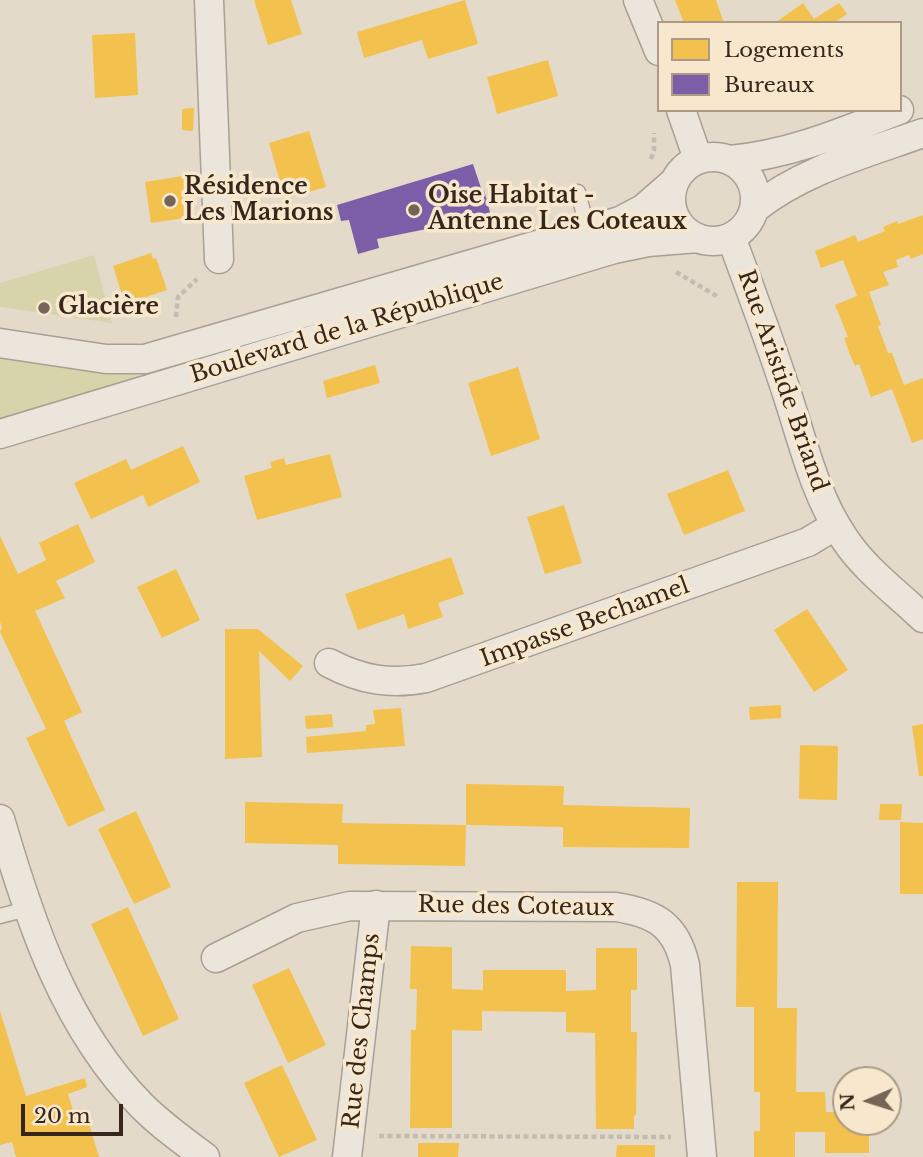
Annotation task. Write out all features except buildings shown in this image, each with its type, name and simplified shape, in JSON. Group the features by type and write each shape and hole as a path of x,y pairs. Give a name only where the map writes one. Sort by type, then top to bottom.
{"street":[{"path":"209,0 219,259"},
{"path":"638,0 657,46"},
{"path":"902,109 923,101"},
{"path":"682,112 698,159"},
{"path":"730,160 741,168 752,184 754,209 745,226 731,237 717,241 698,238 681,227 674,215 671,195 674,182 686,166 698,159 763,157 795,149 895,112"},
{"path":"754,209 800,178 923,133"},
{"name":"Boulevard de la République","path":"0,344 106,359 145,359 588,231 632,215 655,200 674,182"},
{"name":"Rue Aristide Briand","path":"731,237 813,471 836,525 862,559 923,618"},
{"name":"Boulevard de la République","path":"0,434 614,249 648,242 698,238"},
{"name":"Impasse Bechamel","path":"329,663 350,674 377,680 406,682 426,678 808,542 836,525"},
{"path":"0,819 27,908 63,991 104,1060 141,1105 193,1153"},
{"name":"Rue des Champs","path":"349,1146 376,905"},
{"name":"Rue des Coteaux","path":"216,958 305,916 350,906 616,907 636,910 654,917 675,936 685,965 701,1147"}],"lane":[{"path":"578,192 588,231"},
{"path":"0,916 27,908"}],"path":[{"path":"349,1146 701,1147"}],"shaded area":[{"path":"94,255 112,323 0,307 0,283"},
{"path":"0,356 142,376 0,421"}],"place":[{"name":"Résidence Les Marions","path":"170,201"},
{"name":"Oise Habitat - Antenne Les Coteaux","path":"414,210"},
{"name":"Glacière","path":"44,308"}]}
